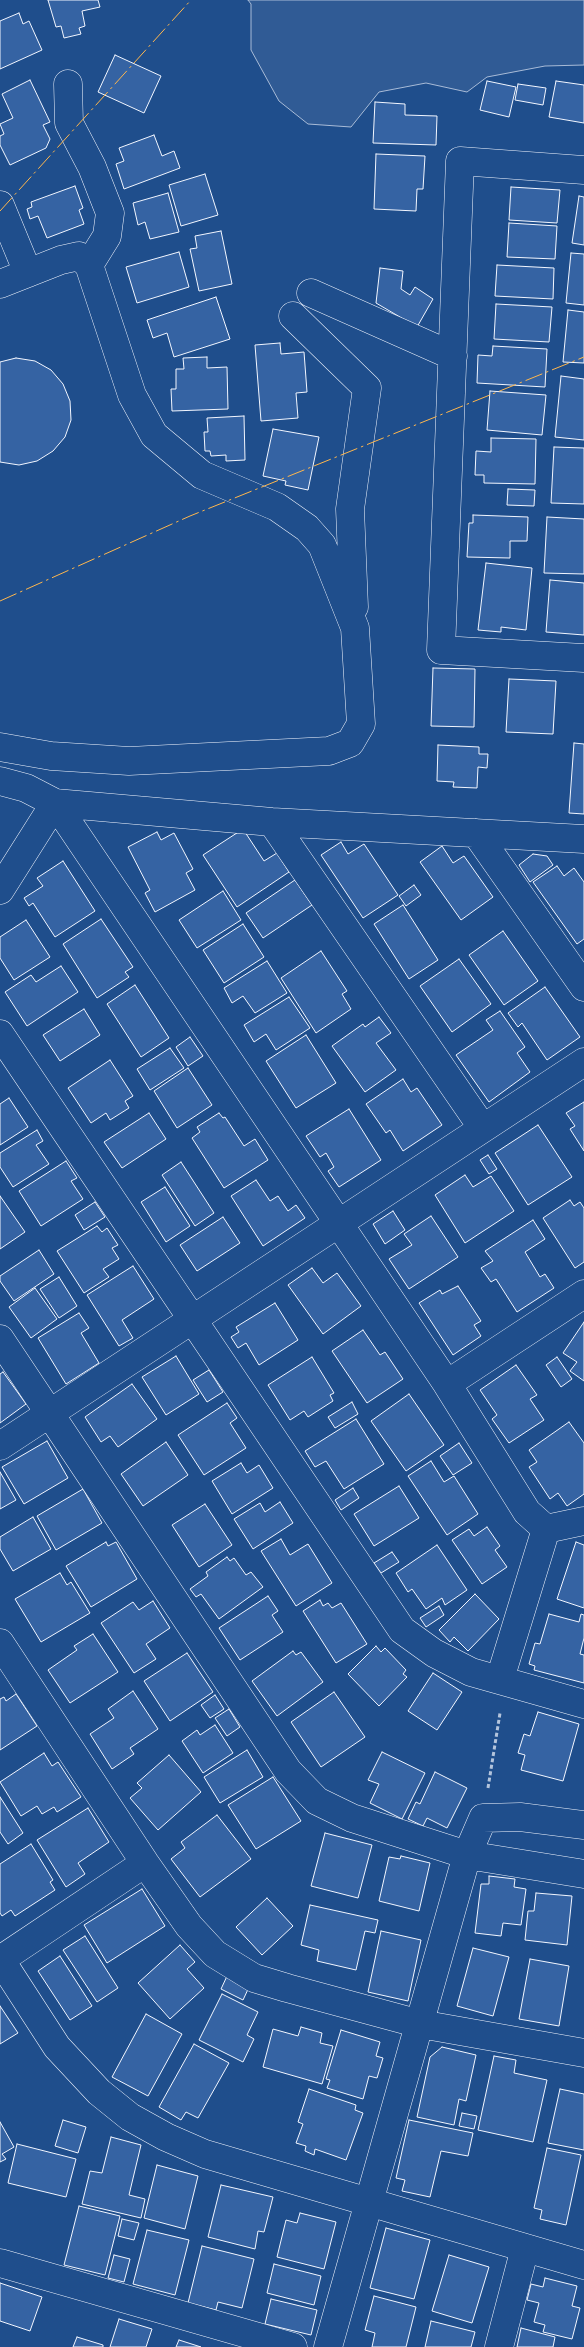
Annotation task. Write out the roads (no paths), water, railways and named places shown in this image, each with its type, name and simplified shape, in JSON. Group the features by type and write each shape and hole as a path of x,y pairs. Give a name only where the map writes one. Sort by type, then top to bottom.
{"street":[{"path":"68,84 68,123 92,167 110,213 107,236 89,265"},
{"path":"584,170 460,161 441,650 584,658"},
{"path":"0,205 28,273"},
{"path":"0,284 61,260 79,256 89,265 132,395 154,434 202,475 277,507 307,528 322,546 355,628"},
{"path":"311,293 453,356"},
{"path":"0,748 51,756 129,761 329,751 350,743 361,724 350,509 367,388 293,316"},
{"path":"0,781 26,788 55,803 272,822 584,839"},
{"path":"0,890 55,803"},
{"path":"55,803 447,1384 527,1512 546,1529"},
{"path":"272,822 482,1127"},
{"path":"476,833 584,987"},
{"path":"0,1034 402,1630 434,1653 471,1672 584,1704"},
{"path":"0,1446 193,1321 482,1127 584,1062"},
{"path":"447,1384 584,1294"},
{"path":"0,1339 288,1771 317,1801 352,1818 467,1855 584,1874"},
{"path":"546,1529 584,1521"},
{"path":"503,1680 546,1529"},
{"path":"0,1642 145,1863 189,1926 215,1954 254,1978 420,2024 584,2053"},
{"path":"328,2347 467,1855 483,1818 520,1817 584,1825"},
{"path":"145,1863 0,1959 57,2047 99,2092 130,2117 166,2137 205,2154 584,2265"},
{"path":"499,2347 525,2248"},
{"path":"0,2263 293,2347"}]}
